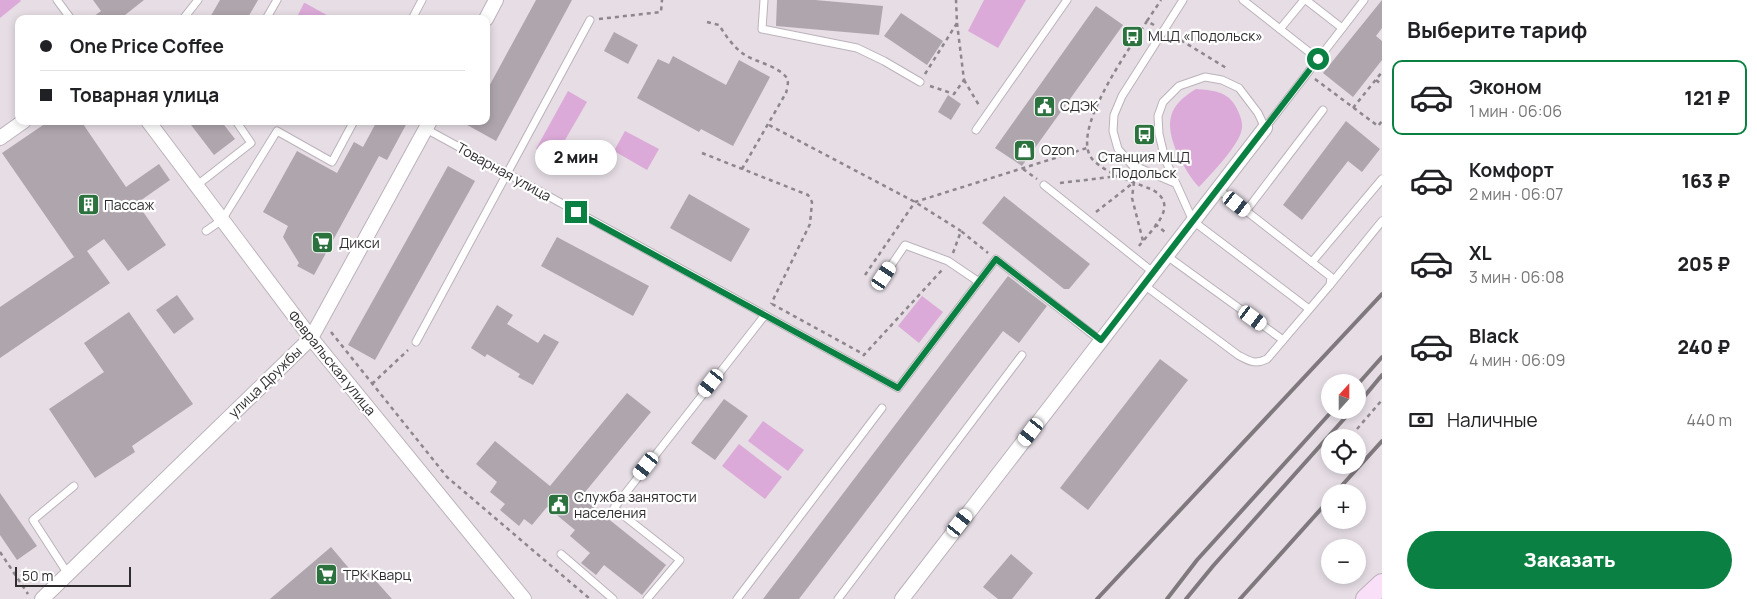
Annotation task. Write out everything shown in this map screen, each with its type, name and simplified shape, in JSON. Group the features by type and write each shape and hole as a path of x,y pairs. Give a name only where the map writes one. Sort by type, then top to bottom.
{"main road":[{"path":"1366,599 1382,584"}],"street":[{"path":"488,15 496,0"},
{"path":"2,132 16,125"},
{"name":"Февральская улица","path":"151,125 311,338 524,599"},
{"name":"улица Дружбы","path":"42,599 311,338 428,125"},
{"path":"902,599 1265,128"}],"lane":[{"path":"57,0 68,15"},
{"path":"186,15 198,0"},
{"path":"268,15 277,0"},
{"path":"414,15 422,0"},
{"path":"764,0 762,29 856,48 884,61 920,82"},
{"path":"976,130 1067,0"},
{"path":"1175,183 1132,165 1118,149 1113,131 1114,115 1122,96 1183,0"},
{"path":"1243,0 1318,59"},
{"path":"1280,29 1305,0 1342,28"},
{"path":"1309,309 1193,222 1165,159 1159,134 1158,116 1163,102 1179,86 1205,77 1222,80 1239,88 1258,113 1265,128 1364,0"},
{"path":"416,342 590,20"},
{"path":"1246,211 1323,110"},
{"path":"196,186 251,143 239,125"},
{"path":"206,231 222,220 277,131 332,162 352,125"},
{"name":"Товарная улица","path":"428,125 507,174 898,388 978,282"},
{"path":"1312,262 1382,179"},
{"path":"1044,185 1154,273"},
{"path":"1218,189 1330,277 1330,285"},
{"path":"1144,285 1250,362 1260,363 1267,359 1382,221"},
{"path":"884,276 905,245 948,261 978,282 996,259 1101,340"},
{"path":"1167,256 1283,340"},
{"path":"647,599 680,560 614,508 765,315"},
{"path":"838,599 1022,355"},
{"path":"737,599 882,408"},
{"path":"68,574 33,520 74,486"},
{"path":"561,554 613,599"}],"path":[{"path":"590,20 661,12 662,0"},
{"path":"956,0 964,80 978,105 988,114"},
{"path":"1147,21 1161,0"},
{"path":"707,22 719,25 733,46 744,54 787,78 786,93 742,169"},
{"path":"957,22 920,82 954,94 964,80"},
{"path":"1353,108 1382,72"},
{"path":"1314,78 1378,126 1382,120"},
{"path":"1376,80 1382,85"},
{"path":"769,125 915,202 961,231 996,259"},
{"path":"865,275 915,202 1087,148"},
{"path":"702,153 808,195 812,202 810,224 771,304"},
{"path":"1023,168 1044,185 1121,176"},
{"path":"1086,219 1134,182"},
{"path":"1132,255 1164,212 1165,201 1161,195 1134,182"},
{"path":"1134,182 1132,198 1143,241"},
{"path":"1155,224 1165,232"},
{"path":"855,365 948,261 961,231"},
{"path":"321,319 447,477 590,599"},
{"path":"372,384 416,342"},
{"path":"1357,429 1382,400"},
{"path":"0,552 32,599"}],"shaded area":[{"path":"0,0 20,0 21,1 0,18"},
{"path":"984,0 1026,0 998,48 968,31"},
{"path":"305,3 327,15 298,15"},
{"path":"1196,89 1219,92 1228,98 1237,109 1242,125 1240,135 1231,151 1199,187 1178,155 1170,125 1171,117 1179,103"},
{"path":"568,91 587,102 554,159 536,149"},
{"path":"625,131 659,149 647,170 614,151"},
{"path":"922,296 943,312 919,343 898,326"},
{"path":"763,421 804,450 788,471 748,441"},
{"path":"739,444 782,477 765,499 722,466"}],"building":[{"path":"93,0 144,0 125,15 96,15 101,11"},
{"path":"220,0 258,0 249,15 211,15"},
{"path":"536,0 572,0 496,141 467,125 490,125 490,85"},
{"path":"777,0 815,0 883,6 879,35 776,26"},
{"path":"1382,0 1382,28 1376,36 1382,41 1382,60 1353,97 1323,73"},
{"path":"1096,6 1123,25 1022,166 995,148"},
{"path":"901,13 943,41 927,65 884,36"},
{"path":"614,32 638,45 628,64 604,51"},
{"path":"673,56 726,85 739,60 770,77 733,146 701,129 699,132 637,98 658,59 669,64"},
{"path":"948,95 961,104 951,120 938,112"},
{"path":"1346,121 1380,149 1362,172 1348,161 1302,220 1283,205"},
{"name":"Пассаж","path":"43,125 84,125 126,187 159,164 170,180 137,203 166,245 128,271 104,239 87,251 110,283 0,358 0,307 74,257 2,153"},
{"path":"191,125 224,125 235,139 214,155"},
{"path":"375,125 406,125 387,160 379,156 314,275 297,266 299,263 283,237 288,226 263,212 297,151 337,173 354,142 363,147"},
{"path":"448,166 475,181 375,360 348,345"},
{"path":"689,194 750,229 731,262 670,228"},
{"path":"1004,196 1090,264 1069,289 1064,289 982,223"},
{"path":"557,237 649,286 633,316 541,266"},
{"path":"1008,276 1047,306 1019,343 1003,331 799,599 763,599"},
{"path":"177,295 194,319 174,334 156,310"},
{"path":"497,305 513,315 507,324 538,343 544,334 559,342 533,385 518,377 520,374 487,354 485,357 471,348"},
{"path":"129,312 193,404 132,446 135,452 95,478 49,409 104,372 84,343"},
{"path":"1160,359 1188,380 1088,510 1060,488"},
{"path":"627,393 651,412 581,497 666,565 642,595 604,565 596,575 581,563 590,553 570,536 575,530 547,507 532,525 524,519 519,526 500,510 505,504 490,492 497,482 476,464 495,441 550,486"},
{"path":"724,399 748,416 715,460 691,443"},
{"path":"0,493 37,546 17,560 0,535"},
{"name":"ТРК Кварц","path":"331,547 358,579 367,571 392,599 270,599"},
{"path":"1011,554 1033,573 1012,599 998,599 983,587"}],"railway":[{"path":"1097,599 1382,294"},
{"path":"1366,375 1382,357"},
{"path":"1366,394 1382,375"},
{"path":"1167,599 1197,560 1325,419"},
{"path":"1186,599 1344,419"},
{"path":"1343,484 1382,441"},
{"path":"1240,599 1321,509"}],"place":[{"name":"МЦД «Подольск»","path":"1132,36"},
{"name":"СДЭК","path":"1044,106"},
{"name":"Станция МЦД Подольск","path":"1144,134"},
{"name":"Ozon","path":"1025,150"},
{"name":"Пассаж","path":"88,205"},
{"name":"Дикси","path":"323,243"},
{"name":"Служба занятости населения","path":"558,505"},
{"name":"ТРК Кварц","path":"327,575"}],"route":[{"path":"576,212 898,388 996,259 1101,340 1318,59"}]}
